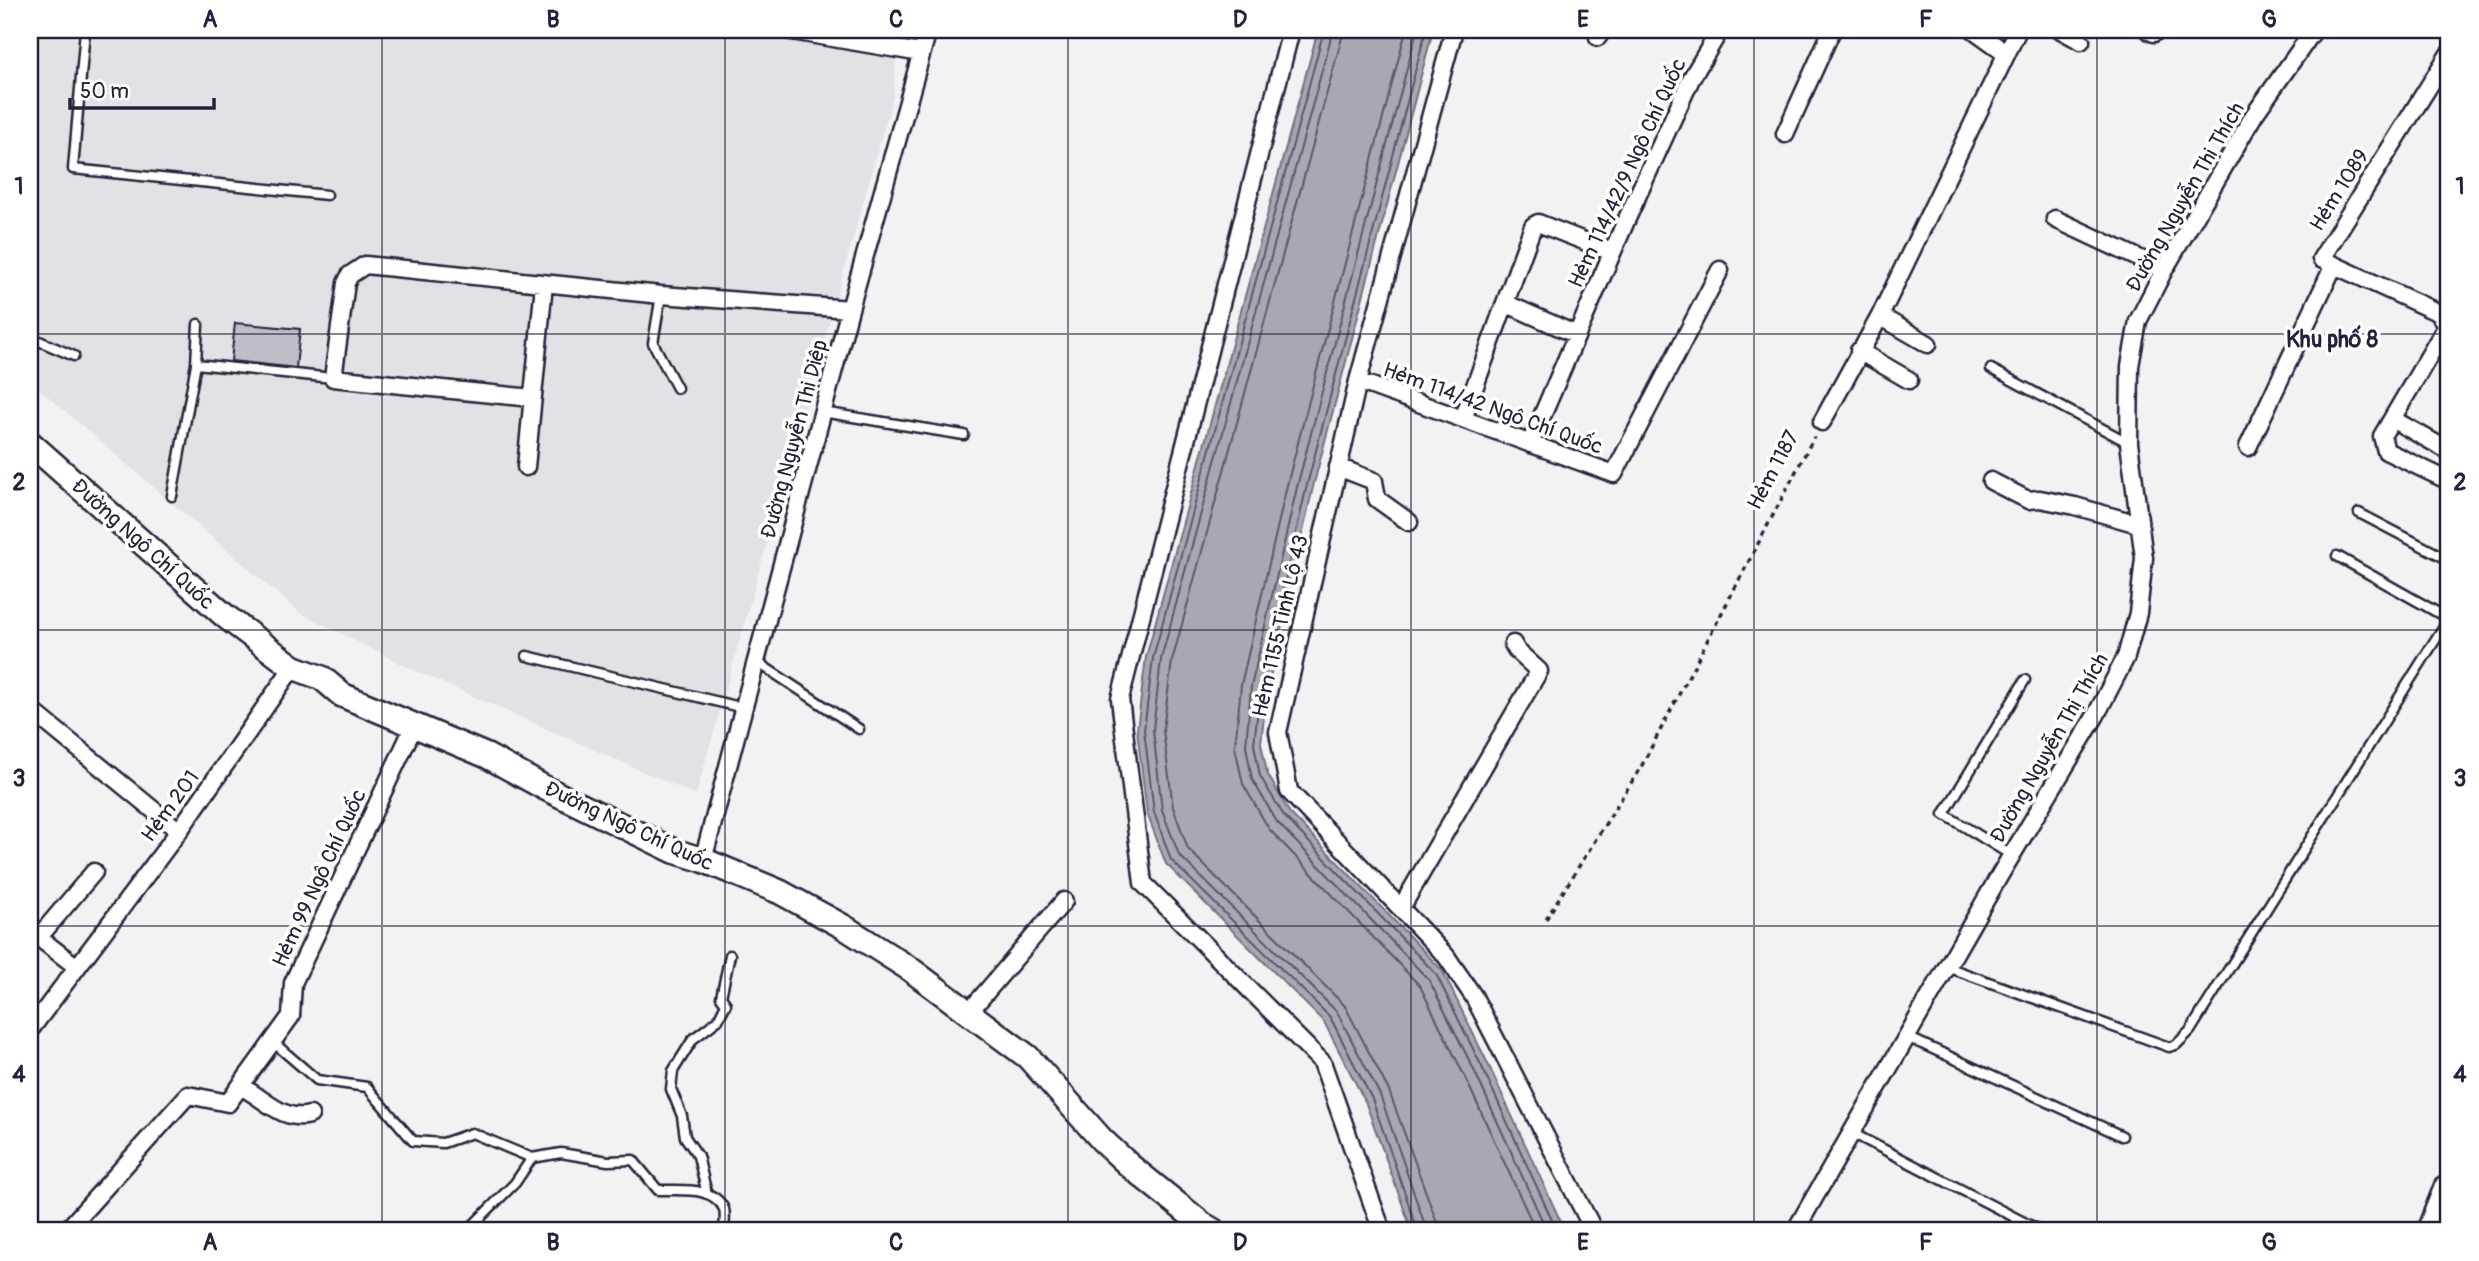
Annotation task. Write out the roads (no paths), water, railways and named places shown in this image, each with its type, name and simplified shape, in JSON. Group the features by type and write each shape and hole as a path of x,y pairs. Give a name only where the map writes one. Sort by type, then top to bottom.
{"main road":[{"name":"Đường Ngô Chí Quốc","path":"30,443 225,616 293,667 322,678 342,695 487,756 545,788 674,851 780,892 844,927 910,969 1028,1057 1102,1140 1130,1166 1214,1231"}],"street":[{"path":"786,30 921,52"},
{"name":"Đường Nguyễn Thị Diệp","path":"703,860 822,411 928,30"},
{"path":"1290,30 1120,699 1143,883 1321,1062 1382,1231"},
{"name":"Hẻm 1155 Tỉnh Lộ 43","path":"1454,30 1358,381 1278,732 1289,790 1446,956 1474,998 1594,1231"},
{"name":"Hẻm 114/42/9 Ngô Chí Quốc","path":"1530,444 1612,252 1691,79 1720,30"},
{"path":"1785,134 1832,30"},
{"path":"1973,30 2007,53"},
{"name":"Hẻm 1187","path":"1822,422 1880,316 2018,30"},
{"path":"2062,30 2081,41"},
{"name":"Đường Nguyễn Thị Thích","path":"1795,1231 2011,855 2096,715 2126,657 2138,613 2144,558 2129,443 2130,366 2138,321 2164,270 2254,115 2314,30"},
{"name":"Hẻm 1089","path":"2449,54 2321,258 2439,313 2448,325 2382,436 2386,451 2449,481"},
{"path":"2055,219 2164,270"},
{"path":"1463,419 1533,226 1538,223 1612,252"},
{"path":"532,398 333,378 346,283 350,275 365,265 662,295 850,309"},
{"path":"2248,447 2334,265"},
{"name":"Hẻm 114/42 Ngô Chí Quốc","path":"1358,381 1614,474 1720,270"},
{"path":"526,467 544,284"},
{"path":"1505,303 1577,335"},
{"path":"1880,316 1928,344"},
{"path":"1859,351 1909,380"},
{"path":"2392,419 2449,451"},
{"path":"1338,467 1374,481 1377,499 1409,522"},
{"path":"1991,481 2028,500 2040,499 2075,506 2138,524"},
{"path":"1401,908 1539,671 1513,644"},
{"name":"Hẻm 201","path":"30,1030 179,831 293,667"},
{"path":"30,709 179,831"},
{"name":"Hẻm 99 Ngô Chí Quốc","path":"66,1231 188,1095 228,1103 291,1016 293,983 414,726"},
{"path":"78,967 34,935 94,872"},
{"path":"969,1013 1064,901"},
{"path":"242,1087 286,1115 297,1118 310,1115"},
{"path":"2425,1231 2443,1186"}],"lane":[{"path":"85,30 73,169 327,195"},
{"path":"662,295 653,343 677,388"},
{"path":"172,496 196,364 198,324"},
{"path":"30,337 74,356"},
{"path":"196,364 333,378"},
{"path":"1991,369 2129,443"},
{"path":"822,411 964,435"},
{"path":"2359,513 2449,560"},
{"path":"1947,967 2169,1047 2176,1045 2190,1031 2449,619 2337,556"},
{"path":"527,656 744,708"},
{"path":"757,662 859,729"},
{"path":"2011,855 1944,814 2025,680"},
{"path":"707,1194 698,1156 685,1137 682,1116 671,1089 673,1071 693,1039 718,1020 726,1004 721,997 730,955"},
{"path":"1907,1037 2122,1136"},
{"path":"273,1042 317,1080 367,1087 413,1141 443,1143 472,1133 532,1158 561,1153 608,1161 633,1160 658,1190 713,1195 724,1210 724,1231"},
{"path":"1852,1133 2041,1231"},
{"path":"467,1231 515,1183 532,1158"}],"water":[{"path":"1318,30 1433,30 1313,487 1267,691 1261,743 1267,773 1289,812 1442,970 1565,1231 1412,1231 1365,1101 1324,1022 1166,864 1147,813 1137,730 1146,657"}],"district":[{"name":"Khu phố 8","path":"2332,339"}]}
